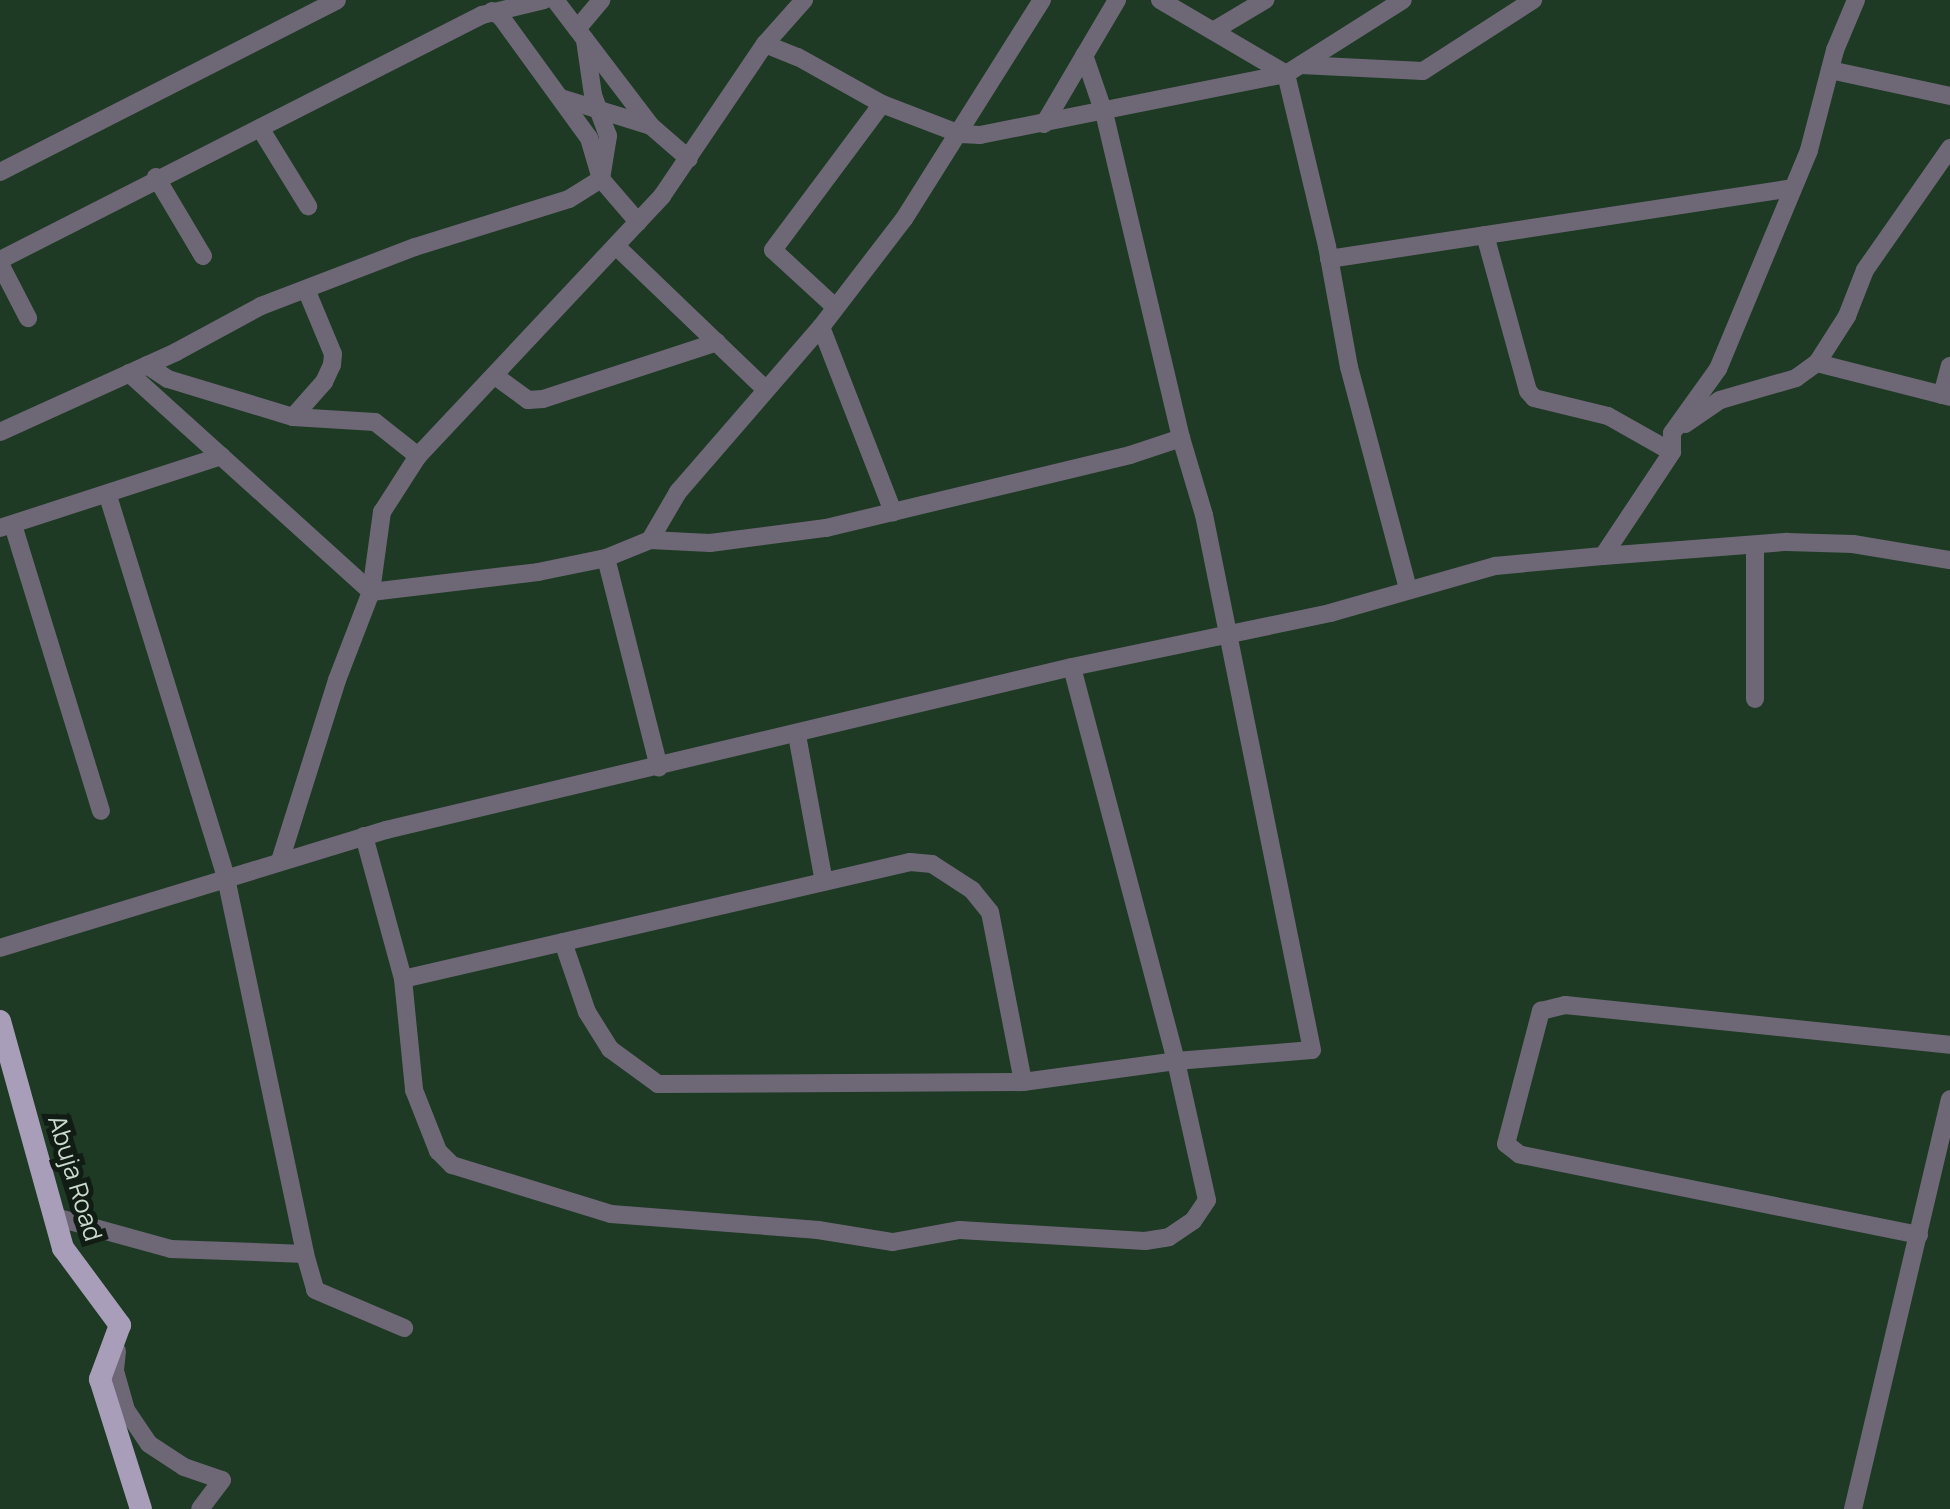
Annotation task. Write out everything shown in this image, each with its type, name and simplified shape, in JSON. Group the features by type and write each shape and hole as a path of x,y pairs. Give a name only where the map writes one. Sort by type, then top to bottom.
{"main road":[{"name":"Abuja Road","path":"0,1020 63,1248 120,1325"},
{"path":"120,1325 100,1379 141,1509"}],"street":[{"path":"0,172 337,0"},
{"path":"28,318 0,262 156,178 492,10 544,0"},
{"path":"555,0 651,126 690,159"},
{"path":"0,432 147,365 261,306 415,247 569,199 601,179 610,148 581,35 601,0"},
{"path":"280,861 338,680 371,592 382,512 418,456 638,222 690,159 765,44 804,0"},
{"path":"650,540 678,492 820,327 904,218 1042,0"},
{"path":"1044,124 1117,0"},
{"path":"1160,0 1220,27 1293,70 1349,366 1408,588"},
{"path":"1220,27 1230,0"},
{"path":"1220,27 1265,0"},
{"path":"1293,70 1403,0"},
{"path":"765,44 882,104 960,134 980,135 1104,113 1293,70 1423,71 1533,0"},
{"path":"1604,556 1718,369 1810,150 1830,70 1856,0"},
{"path":"492,10 501,16 588,138 601,179 638,222"},
{"path":"563,942 587,1012 610,1049 658,1084 1023,1082 1176,1060 1312,1050 1204,515 1181,438 1104,113 1084,55"},
{"path":"1830,70 1950,96"},
{"path":"560,98 651,126"},
{"path":"835,308 773,250 882,104"},
{"path":"260,128 308,206"},
{"path":"1672,443 1720,400 1796,378 1817,362 1847,316 1865,270 1950,148"},
{"path":"156,178 203,256"},
{"path":"1329,258 1792,188"},
{"path":"1485,235 1534,398 1608,416 1672,443"},
{"path":"616,246 765,389"},
{"path":"293,418 324,382 332,365 333,354 306,289"},
{"path":"820,327 893,512"},
{"path":"495,376 528,400 544,400 717,342"},
{"path":"1817,362 1946,396 1950,366"},
{"path":"147,365 168,379 293,418 375,422 418,456"},
{"path":"129,373 371,592 538,572 606,558 650,540 710,543 826,528 1130,455 1181,438"},
{"path":"101,811 6,526 222,456"},
{"path":"108,496 226,878 315,1290 404,1328"},
{"path":"0,948 364,836 797,736 1072,666 1330,613 1495,566 1787,542 1853,544 1950,560"},
{"path":"1754,546 1755,699"},
{"path":"606,558 658,767"},
{"path":"364,836 403,979 414,1090 438,1151 452,1164 610,1214 818,1230 893,1242 960,1230 1145,1242 1169,1238 1194,1221 1207,1200 1176,1060 1072,666"},
{"path":"797,736 824,882"},
{"path":"403,979 910,862 932,864 972,890 990,912 1023,1082"},
{"path":"1919,1235 1519,1154 1506,1144 1541,1010 1565,1005 1950,1045"},
{"path":"1853,1509 1950,1099"},
{"path":"55,1217 172,1250 305,1254"},
{"path":"120,1325 114,1371 126,1410 150,1444 184,1467 222,1480 200,1509"}]}
